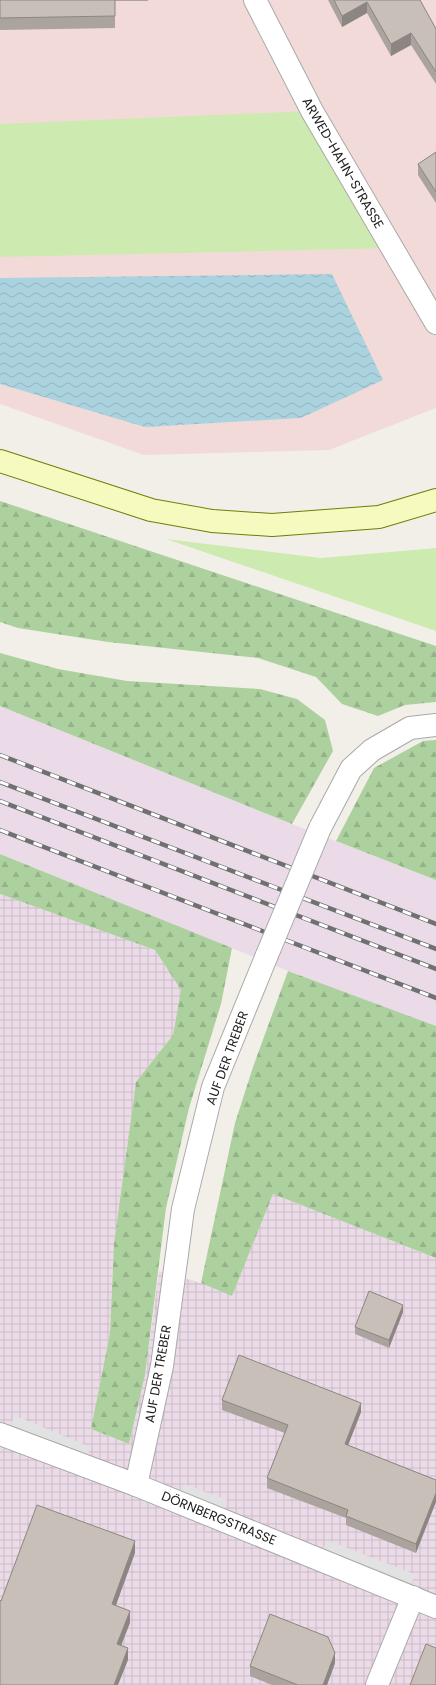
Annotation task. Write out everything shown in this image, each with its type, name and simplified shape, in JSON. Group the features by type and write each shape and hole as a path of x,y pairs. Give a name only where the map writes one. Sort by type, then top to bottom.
{"main road":[{"path":"0,461 152,510 212,521 272,525 379,517 436,500"}],"street":[{"name":"ARWED-HAHN-STRASSE","path":"255,0 312,111 436,322"},
{"name":"AUF DER TREBER","path":"136,1485 162,1366 183,1209 213,1087 320,828 351,769 372,750 410,728 436,725"},
{"name":"DÖRNBERGSTRASSE","path":"0,1434 136,1485 436,1607"},
{"path":"377,1685 413,1597"}],"shaded area":[{"path":"0,0 436,0 436,408 329,450 144,455 0,404"},
{"path":"0,706 292,824 436,880 436,1026 288,971 0,854"},
{"path":"0,894 155,950 181,990 173,1035 136,1083 114,1243 110,1333 91,1429 129,1444 145,1375 159,1271 201,1283 232,1295 273,1194 436,1258 436,1685 0,1685"},
{"path":"14,1415 90,1447 88,1456 11,1425"},
{"path":"185,1484 227,1500 224,1510 181,1493"},
{"path":"327,1540 414,1574 412,1584 323,1549"}],"green space":[{"path":"312,111 393,248 0,257 0,124"},
{"path":"0,501 436,646 436,702 405,705 378,716 342,704 316,677 258,658 108,642 18,628 0,622"},
{"path":"166,539 321,558 436,548 436,631"},
{"path":"0,653 58,669 127,681 260,689 297,699 325,720 333,751 292,824 0,706"},
{"path":"436,740 436,880 336,841 374,768 423,741"},
{"path":"0,854 232,948 221,1004 189,1108 166,1208 145,1375 129,1444 91,1429 110,1333 114,1243 136,1082 173,1035 181,990 155,950 0,894"},
{"path":"288,971 436,1026 436,1258 273,1194 232,1296 201,1283 235,1123 253,1067"}],"water":[{"path":"332,274 383,380 301,418 145,427 0,384 0,278"}],"building":[{"path":"0,0 115,0 115,16 0,18"},
{"path":"334,0 420,0 436,29 436,72 411,33 391,44 367,2 342,16"},
{"path":"436,152 436,192 418,164"},
{"path":"369,1291 403,1305 389,1340 355,1327"},
{"path":"239,1355 361,1403 345,1444 436,1480 436,1493 416,1544 346,1516 348,1510 267,1478 288,1425 222,1400"},
{"path":"37,1505 135,1541 112,1604 130,1611 117,1644 128,1648 114,1685 0,1685 0,1600 1,1601"},
{"path":"270,1614 328,1637 335,1653 323,1685 298,1685 250,1666"},
{"path":"426,1644 436,1648 436,1685 410,1685"}],"railway":[{"path":"0,755 436,924"},
{"path":"0,782 436,949"},
{"path":"0,801 436,969"},
{"path":"0,830 436,998"}]}
